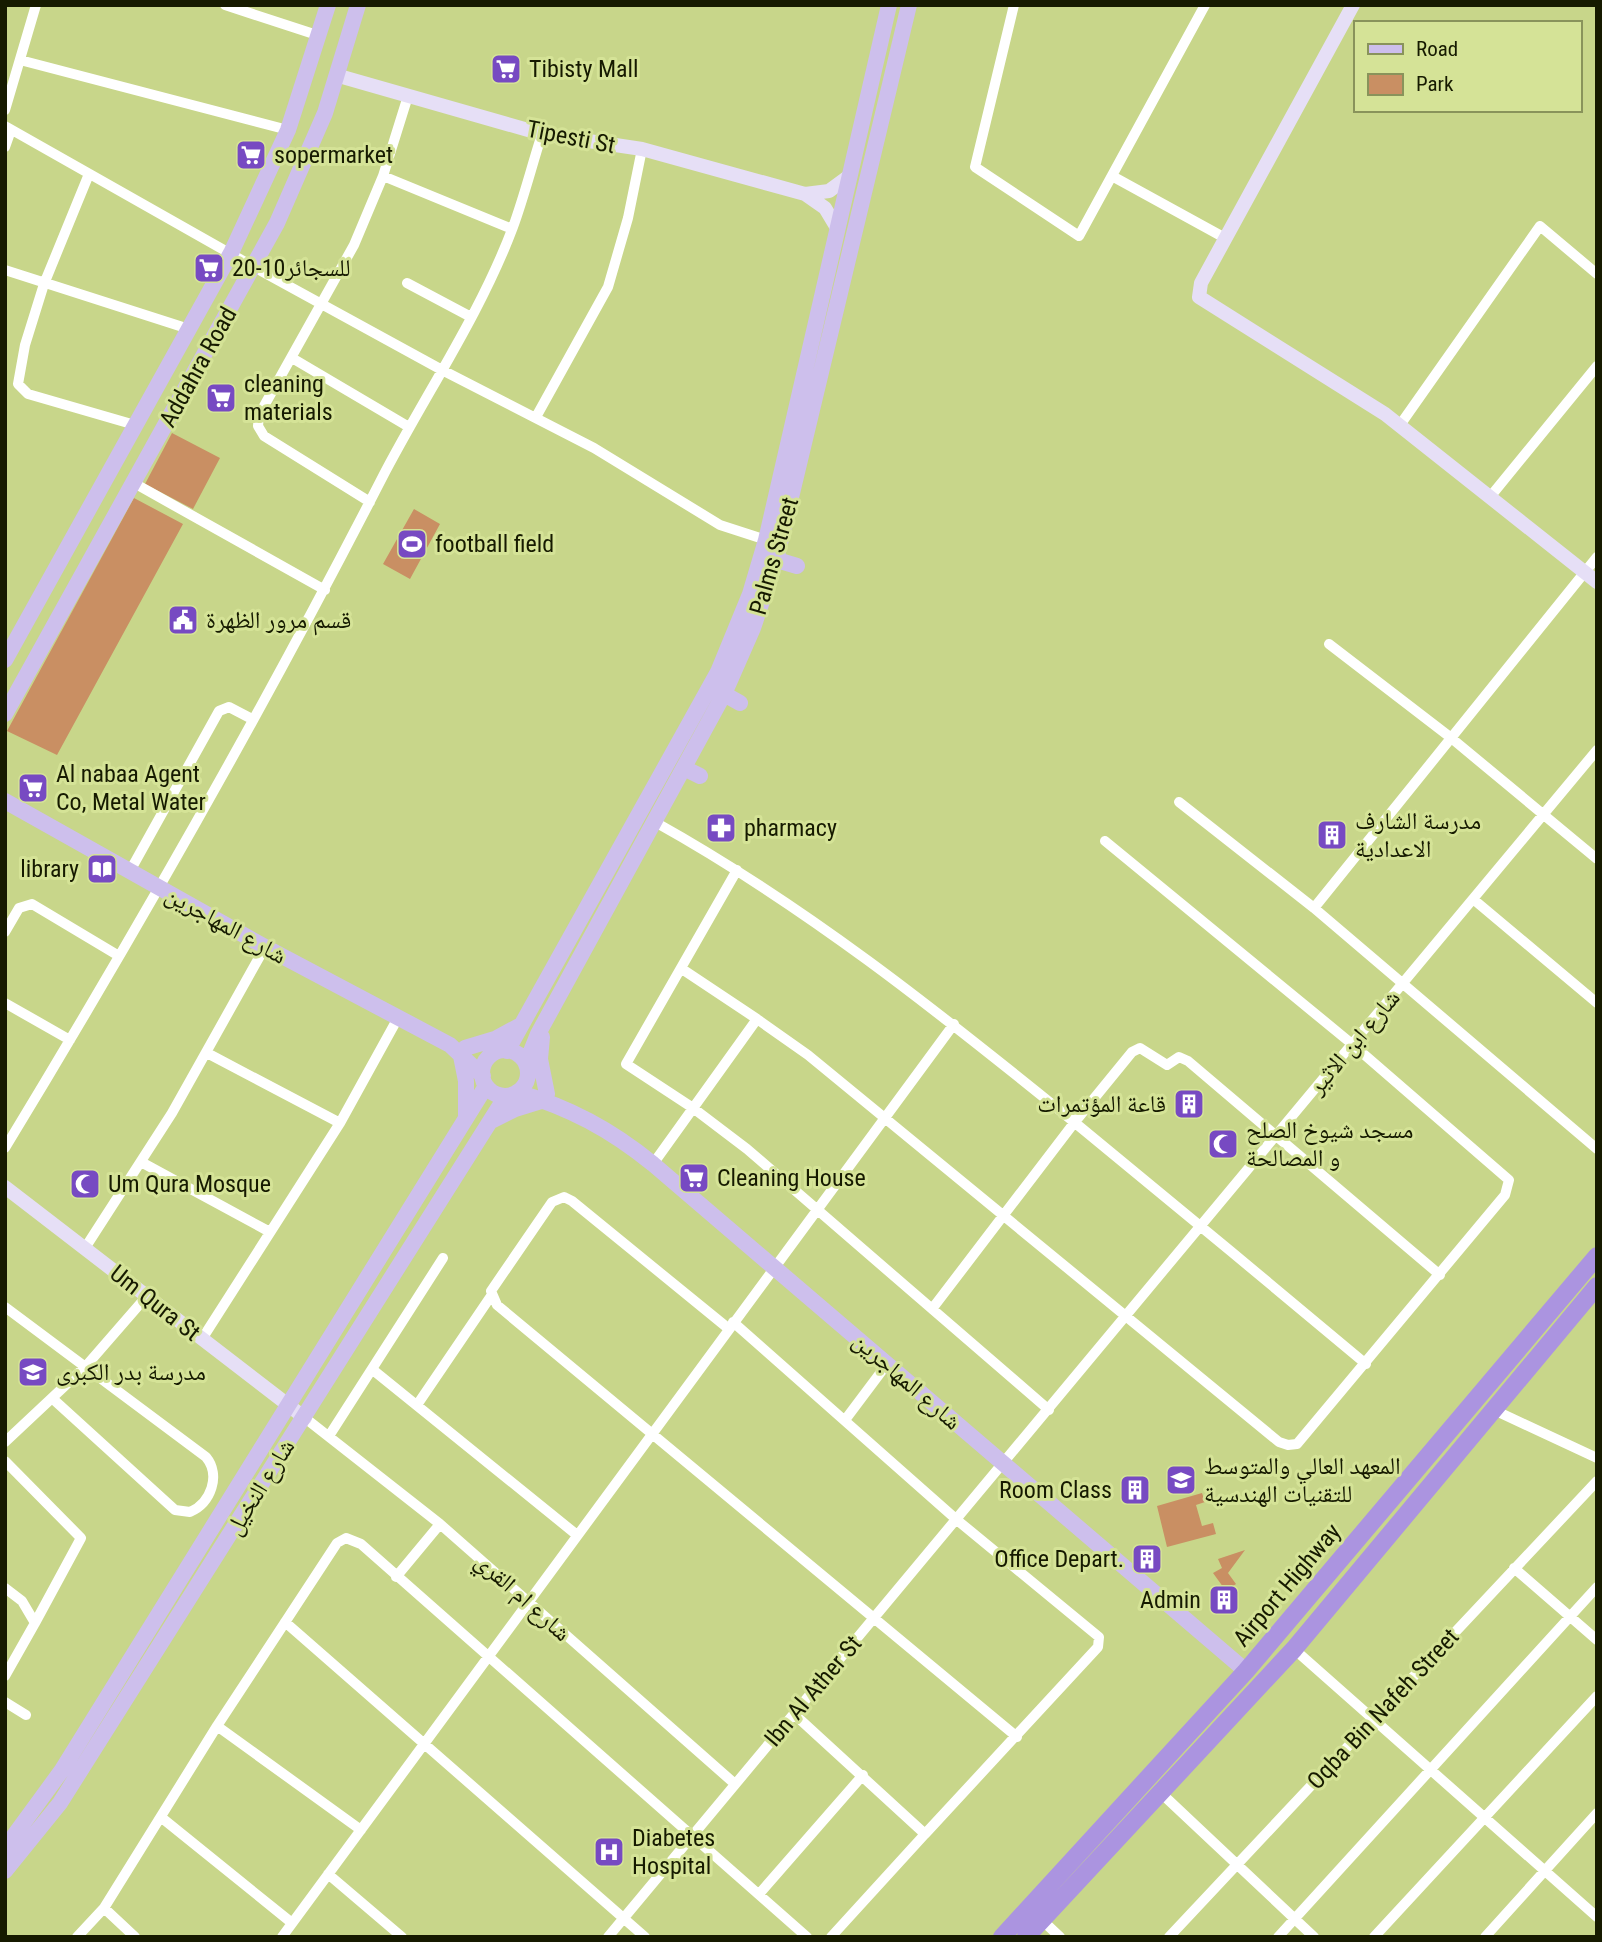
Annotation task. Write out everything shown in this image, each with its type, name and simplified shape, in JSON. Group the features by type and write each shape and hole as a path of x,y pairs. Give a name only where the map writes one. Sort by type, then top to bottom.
{"highway":[{"name":"Airport Highway","path":"1002,1937 1246,1671 1597,1256"},
{"name":"Airport Highway","path":"1026,1937 1294,1648 1597,1286"}],"main road":[{"name":"Addahra Road","path":"5,660 231,253 288,130 328,5"},
{"name":"Addahra Road","path":"5,714 254,267 310,150 338,76 358,5"},
{"name":"Palms Street","path":"831,294 837,228 890,5"},
{"name":"Palms Street","path":"527,1070 544,1024 724,694 753,628 768,552 831,294 909,5"},
{"name":"Palms Street","path":"501,1052 523,1024 718,672 768,552"},
{"path":"768,552 797,566"},
{"path":"724,694 740,703"},
{"path":"684,768 700,776"},
{"name":"شارع المهاجرين","path":"5,801 265,947 459,1049 484,1081"},
{"path":"465,1120 467,1081 459,1049 495,1039 523,1024"},
{"path":"489,1122 515,1109 550,1100 540,1059 544,1024"},
{"name":"شارع المهاجرين","path":"459,1049 501,1052"},
{"path":"501,1052 518,1055 527,1070 511,1094 498,1095 484,1081 485,1063 501,1052"},
{"name":"شارع المهاجرين","path":"527,1070 550,1100"},
{"name":"شارع النخيل","path":"5,1848 61,1770 289,1406 465,1120 484,1081"},
{"name":"شارع المهاجرين","path":"511,1094 550,1100 631,1147 653,1164 1246,1671"},
{"name":"شارع النخيل","path":"5,1871 60,1803 489,1122 511,1094"}],"street":[{"path":"5,110 36,5"},
{"path":"225,5 255,10 320,36"},
{"path":"1014,5 975,167 1079,236 1205,5"},
{"path":"1353,5 1199,287 1201,299 1400,425 1591,577"},
{"path":"20,60 288,130"},
{"name":"Tipesti St","path":"338,76 542,134 642,149 805,194"},
{"path":"370,502 261,432 259,415 354,245 383,176 408,96"},
{"path":"5,147 8,128 442,370 642,474 720,525 768,552"},
{"path":"5,1148 119,956 325,590 409,426 471,317 512,229 542,134"},
{"path":"536,417 608,287 625,230 642,149"},
{"path":"89,174 44,284 17,376 19,387 28,394 135,425"},
{"path":"383,176 512,229"},
{"path":"1112,176 1226,238"},
{"path":"805,194 829,191 848,177"},
{"path":"805,194 825,208 837,228"},
{"path":"1400,425 1540,226 1597,274"},
{"path":"5,270 189,329"},
{"path":"407,283 471,317"},
{"path":"292,358 409,426"},
{"path":"1490,497 1597,366"},
{"path":"134,483 325,590"},
{"path":"1314,908 1450,737 1591,577 1597,557"},
{"path":"1329,644 1450,737 1597,859"},
{"path":"130,871 219,710 229,707 252,719"},
{"name":"شارع ابن الاثير","path":"1004,1464 1597,750"},
{"path":"1179,802 1314,908 1597,1149"},
{"path":"654,822 737,870 821,925 954,1024 1366,1364"},
{"path":"682,969 808,1055 1279,1442 1287,1445 1302,1441 1505,1195 1509,1180 1352,1044 1105,841"},
{"path":"737,870 626,1065 693,1108 747,1149 1049,1410"},
{"path":"1473,899 1597,1003"},
{"path":"6,931 19,908 32,904 119,956"},
{"path":"85,1248 207,1053 265,947"},
{"path":"5,1003 70,1040"},
{"path":"202,1339 340,1123 399,1016"},
{"path":"653,1164 757,1019"},
{"path":"282,1937 954,1024"},
{"path":"932,1309 1074,1123 1132,1052 1140,1048 1167,1065 1184,1058 1440,1275"},
{"path":"207,1053 340,1123"},
{"path":"141,1161 270,1231"},
{"name":"Um Qura St","path":"5,1186 304,1418"},
{"path":"417,1405 549,1205 564,1197 731,1325 845,1420 957,1520 1099,1637 1098,1647 831,1937"},
{"path":"329,1436 443,1258"},
{"path":"491,1296 497,1305 1017,1737"},
{"path":"5,1441 86,1366 146,1297"},
{"path":"5,1307 209,1461 214,1472 213,1484 199,1507 185,1513 171,1507 53,1399"},
{"path":"845,1420 887,1364"},
{"path":"373,1370 577,1535"},
{"path":"1494,1410 1597,1458"},
{"name":"شارع ام القري","path":"304,1418 440,1524 735,1784"},
{"path":"5,1461 81,1538 5,1676"},
{"name":"Ibn Al Ather St","path":"623,1918 1004,1464"},
{"name":"Oqba Bin Nafeh Street","path":"1168,1937 1597,1481"},
{"path":"396,1577 440,1524"},
{"path":"77,1937 104,1908 217,1726 341,1538 354,1538 807,1937"},
{"path":"1514,1569 1597,1640"},
{"path":"1278,1937 1597,1587"},
{"path":"5,1588 22,1601 35,1623"},
{"path":"285,1622 645,1937"},
{"path":"1294,1648 1597,1917"},
{"path":"1374,1937 1597,1696"},
{"path":"5,1702 26,1715"},
{"path":"794,1714 925,1834"},
{"path":"217,1726 361,1829"},
{"path":"760,1893 863,1775"},
{"path":"1161,1793 1314,1937"},
{"path":"1485,1937 1597,1813"},
{"path":"162,1818 292,1923"},
{"path":"328,1874 402,1937"},
{"path":"104,1908 135,1937"},
{"path":"608,1937 623,1918"},
{"path":"1042,1920 1060,1937"}],"green space":[{"path":"172,433 220,458 193,509 145,484"},
{"path":"134,498 183,524 57,755 7,731"},
{"name":"football field","path":"414,509 440,524 410,579 383,564"},
{"path":"1202,1493 1205,1502 1196,1505 1202,1526 1213,1523 1216,1534 1167,1547 1157,1506"},
{"path":"1245,1550 1228,1573 1236,1584 1226,1591 1213,1573 1222,1568 1218,1559"}],"place":[{"name":"Tibisty Mall","path":"506,69"},
{"name":"sopermarket","path":"251,155"},
{"name":"20-10للسجائر","path":"209,268"},
{"name":"cleaning materials","path":"221,398"},
{"name":"football field","path":"412,544"},
{"name":"قسم مرور الظهرة","path":"183,620"},
{"name":"Al nabaa Agent Co, Metal Water","path":"33,788"},
{"name":"pharmacy","path":"721,828"},
{"name":"مدرسة الشارف الاعدادية","path":"1332,835"},
{"name":"library","path":"102,869"},
{"name":"قاعة المؤتمرات","path":"1189,1104"},
{"name":"مسجد شيوخ الصلح و المصالحة","path":"1223,1144"},
{"name":"Cleaning House","path":"694,1178"},
{"name":"Um Qura Mosque","path":"85,1184"},
{"name":"مدرسة بدر الكبرى","path":"33,1372"},
{"name":"المعهد العالي والمتوسط للتقنيات الهندسية","path":"1181,1480"},
{"name":"Room Class","path":"1135,1490"},
{"name":"Office Depart.","path":"1147,1559"},
{"name":"Admin","path":"1224,1600"},
{"name":"Diabetes Hospital","path":"609,1852"}]}
